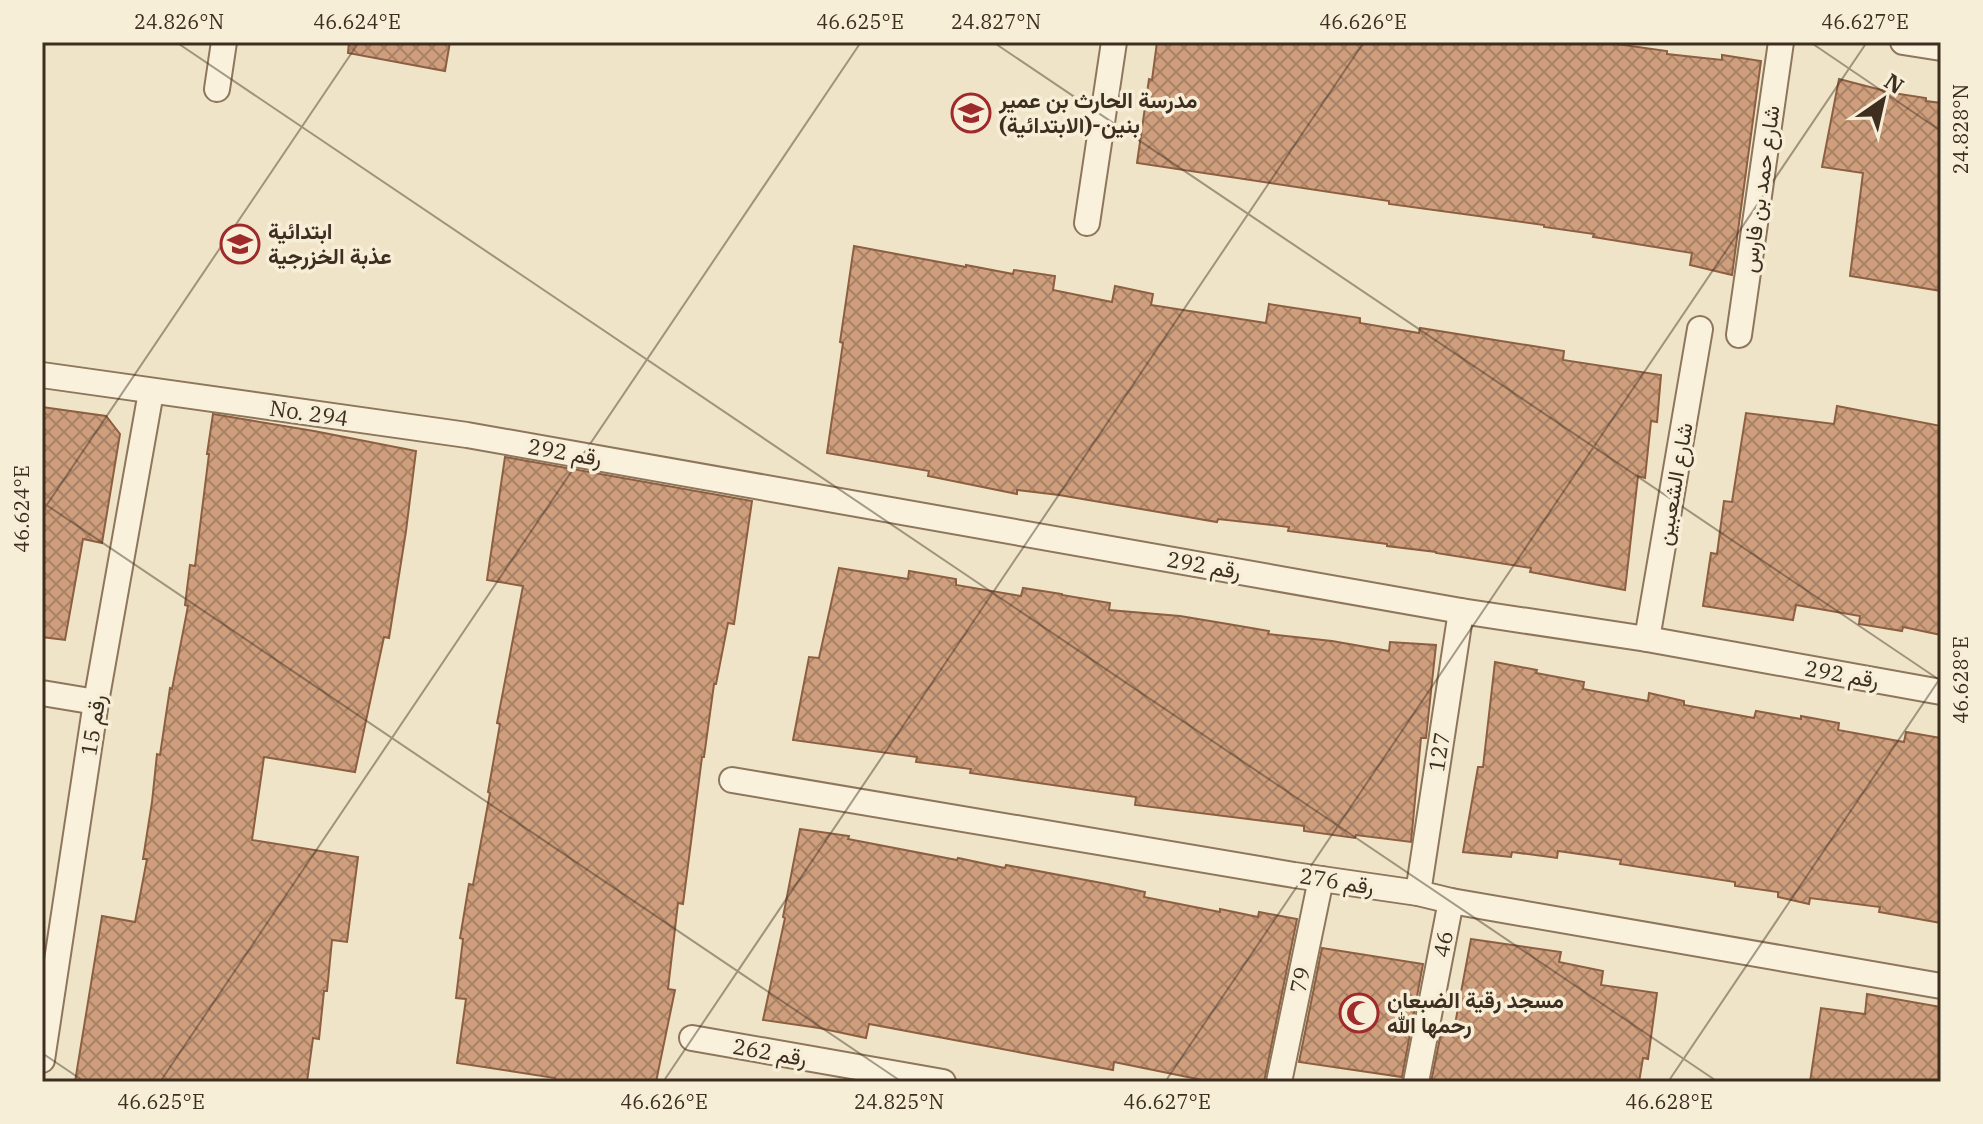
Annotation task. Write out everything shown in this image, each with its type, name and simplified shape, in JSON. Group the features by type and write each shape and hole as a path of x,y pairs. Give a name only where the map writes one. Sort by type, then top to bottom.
{"street":[{"path":"217,89 224,42"},
{"path":"1087,223 1114,42"},
{"name":"شارع حمد بن فارس","path":"1739,335 1781,42"},
{"path":"1903,42 1941,48"},
{"name":"شارع الشعبين","path":"1647,639 1700,329"},
{"name":"No. 294","path":"42,375 467,435"},
{"name":"رقم 15","path":"42,1060 46,998 151,392"},
{"name":"رقم 292","path":"467,435 1461,611 1647,639 1941,692"},
{"name":"127","path":"1418,893 1461,611"},
{"path":"42,693 96,702"},
{"name":"رقم 276","path":"732,780 1418,893 1941,986"},
{"name":"79","path":"1279,1082 1321,879"},
{"name":"46","path":"1416,1082 1451,901"},
{"name":"رقم 262","path":"692,1038 943,1082"}],"building":[{"path":"349,42 450,42 445,71 348,53"},
{"path":"1157,42 1602,42 1667,51 1667,54 1722,60 1722,55 1761,61 1732,275 1690,265 1692,253 1593,237 1594,234 1137,163"},
{"path":"1839,79 1941,103 1941,291 1850,276 1863,173 1822,167"},
{"path":"854,246 966,267 1055,276 1053,290 1112,302 1115,286 1153,294 1151,305 1266,323 1269,304 1360,318 1360,323 1419,333 1420,328 1564,351 1563,360 1661,375 1657,422 1651,421 1645,478 1638,476 1625,590 1530,572 1531,568 1288,531 1289,527 1218,519 1217,522 1059,495 1017,490 1017,494 928,476 929,471 827,453"},
{"path":"1837,406 1941,426 1941,635 1903,627 1902,631 1859,624 1860,616 1796,605 1793,620 1703,606 1711,553 1717,554 1724,501 1732,502 1746,413 1834,424"},
{"path":"42,407 106,416 120,434 102,543 83,539 65,640 42,637"},
{"path":"213,414 416,451 389,638 384,637 355,772 264,757 252,840 358,857 347,942 332,940 319,1039 313,1038 307,1082 75,1082 102,916 135,922 147,859 143,859 157,754 160,755 170,688 188,606 185,605 190,565 195,566"},
{"path":"505,457 752,501 734,624 728,623 714,684 683,904 678,903 668,989 675,990 656,1082 554,1082 555,1078 457,1063 466,999 456,998 463,939 460,938 490,793 500,724 497,723 523,586 487,580"},
{"path":"839,568 908,579 909,571 956,579 956,585 1021,596 1023,588 1110,603 1109,610 1180,616 1269,631 1268,634 1389,651 1390,642 1436,645 1426,738 1421,738 1411,842 1356,835 1355,838 1304,831 1304,826 1135,805 1136,797 970,773 971,769 916,762 917,757 793,740 809,657 819,658"},
{"path":"1495,662 1584,682 1583,689 1648,701 1649,693 1684,701 1684,705 1754,718 1756,711 1801,719 1801,716 1839,723 1838,730 1904,742 1906,732 1941,738 1941,923 1879,912 1880,907 1810,898 1809,904 1778,897 1778,892 1620,864 1621,860 1558,851 1557,858 1512,852 1511,857 1463,852 1478,767 1483,767"},
{"path":"800,829 849,836 848,839 957,860 1005,868 1006,865 1107,884 1145,892 1144,897 1220,912 1220,909 1258,917 1259,912 1297,919 1264,1082 1212,1082 1114,1062 1113,1070 869,1024 866,1038 763,1020"},
{"path":"1471,939 1561,952 1559,962 1603,971 1601,985 1657,993 1648,1059 1643,1058 1639,1082 1431,1082 1441,1033 1453,1035"},
{"name":"مسجد رقية الضبعان رحمها الله","path":"1322,948 1423,964 1402,1077 1299,1062"},
{"path":"1867,994 1941,1007 1941,1082 1810,1082 1821,1008 1865,1014"}],"place":[{"name":"مدرسة الحارث بن عمير (الابتدائية)-بنين","path":"971,113"},
{"name":"ابتدائية عذبة الخزرجية","path":"240,244"},
{"name":"مسجد رقية الضبعان رحمها الله","path":"1359,1013"}]}
